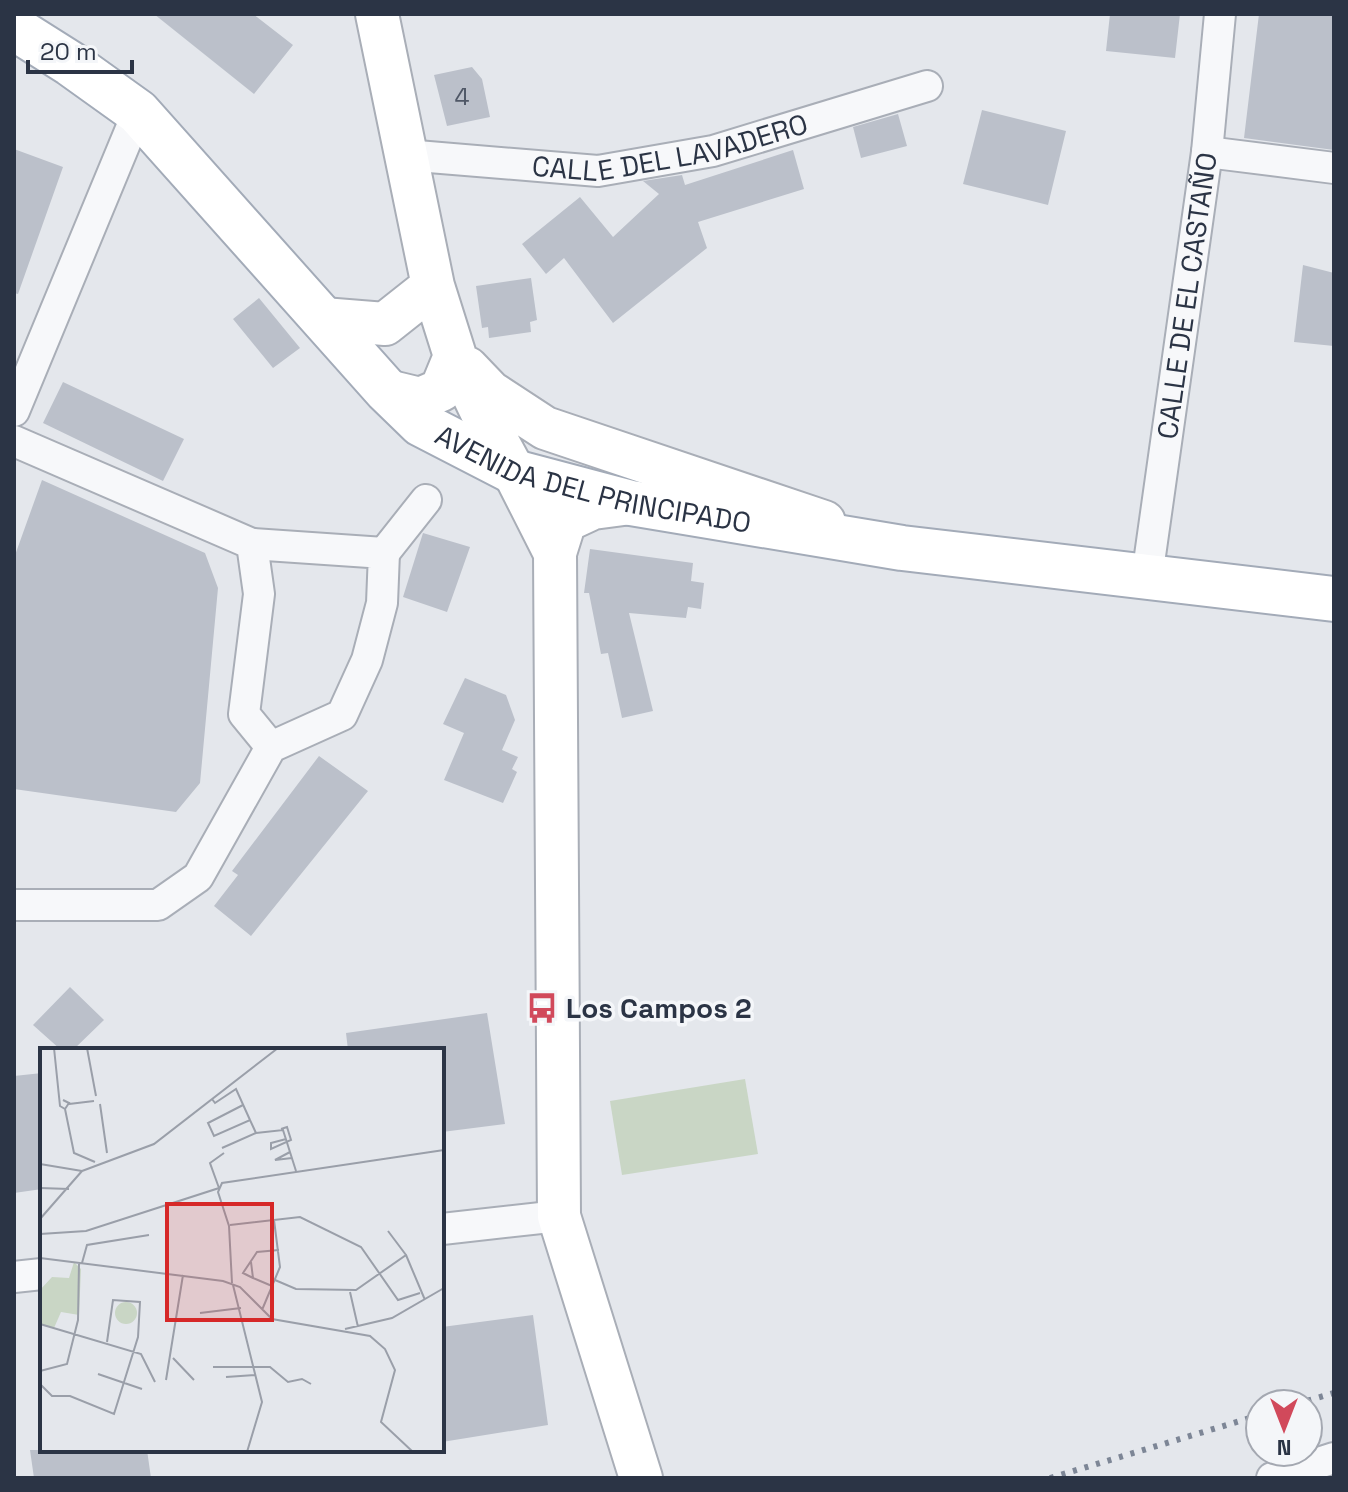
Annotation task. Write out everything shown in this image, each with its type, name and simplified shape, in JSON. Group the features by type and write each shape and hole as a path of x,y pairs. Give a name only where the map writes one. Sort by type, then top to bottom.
{"main road":[{"path":"377,14 433,286 455,356 555,553"},
{"name":"AVENIDA DEL PRINCIPADO","path":"14,28 138,112 387,391 421,424 514,472 631,503 902,548 1334,599"},
{"path":"323,319 385,324 433,286"},
{"path":"387,391 420,399 441,390 455,356"},
{"path":"455,356 490,392 545,428 902,548"},
{"path":"631,503 593,508 565,521 555,553 559,1216 641,1478"}],"street":[{"name":"CALLE DE EL CASTAÑO","path":"1147,577 1207,152 1220,14"},
{"name":"CALLE DEL LAVADERO","path":"405,155 598,171 713,151 927,86"},
{"path":"14,411 138,112"},
{"path":"1207,152 1334,168"},
{"path":"14,441 252,544 384,553"},
{"path":"14,905 158,905 198,877 271,747 342,715 367,660 382,603 384,553 426,500"},
{"path":"252,544 259,594 244,714 271,747"},
{"path":"444,1229 559,1216"},
{"path":"14,1277 40,1274"},
{"path":"1272,1478 1334,1458"}],"green space":[{"path":"745,1079 758,1154 622,1175 610,1101"}],"building":[{"path":"154,14 253,14 293,45 254,94"},
{"path":"1110,14 1180,14 1175,58 1106,51"},
{"path":"1259,14 1334,14 1334,150 1244,138"},
{"path":"472,67 482,79 490,117 447,126 434,75"},
{"path":"982,110 1066,131 1048,205 963,184"},
{"path":"898,114 907,146 861,158 853,127"},
{"path":"14,149 63,167 18,294 14,293"},
{"path":"793,150 804,189 698,222 707,248 613,323 564,258 546,274 522,244 580,197 613,237 659,194 643,181 682,175 685,185"},
{"path":"1303,265 1334,273 1334,346 1294,342"},
{"path":"531,278 537,320 530,322 531,332 489,338 488,327 482,328 476,286"},
{"path":"259,298 300,348 273,368 233,319"},
{"path":"63,382 184,439 163,481 43,423"},
{"path":"42,480 205,553 218,588 200,783 176,812 14,789 14,558"},
{"path":"423,533 470,547 447,612 403,597"},
{"path":"590,549 693,563 691,581 704,583 701,609 688,607 686,618 629,613 653,711 622,718 608,653 601,654 589,593 584,593"},
{"path":"465,678 506,695 515,720 502,750 518,757 512,769 517,772 503,803 444,780 464,733 443,724"},
{"path":"319,756 368,791 251,936 214,906 238,875 232,871"},
{"path":"70,987 104,1020 75,1048 59,1048 33,1025"},
{"path":"487,1013 505,1124 444,1132 444,1048 348,1048 346,1033"},
{"path":"40,1073 40,1189 14,1193 14,1076"},
{"path":"533,1315 548,1425 444,1442 444,1327"},
{"path":"30,1450 147,1452 151,1478 34,1478"}],"railway":[{"path":"1324,1396 1334,1393"},
{"path":"1050,1478 1244,1420"}],"place":[{"name":"Los Campos 2","path":"542,1008"}]}
